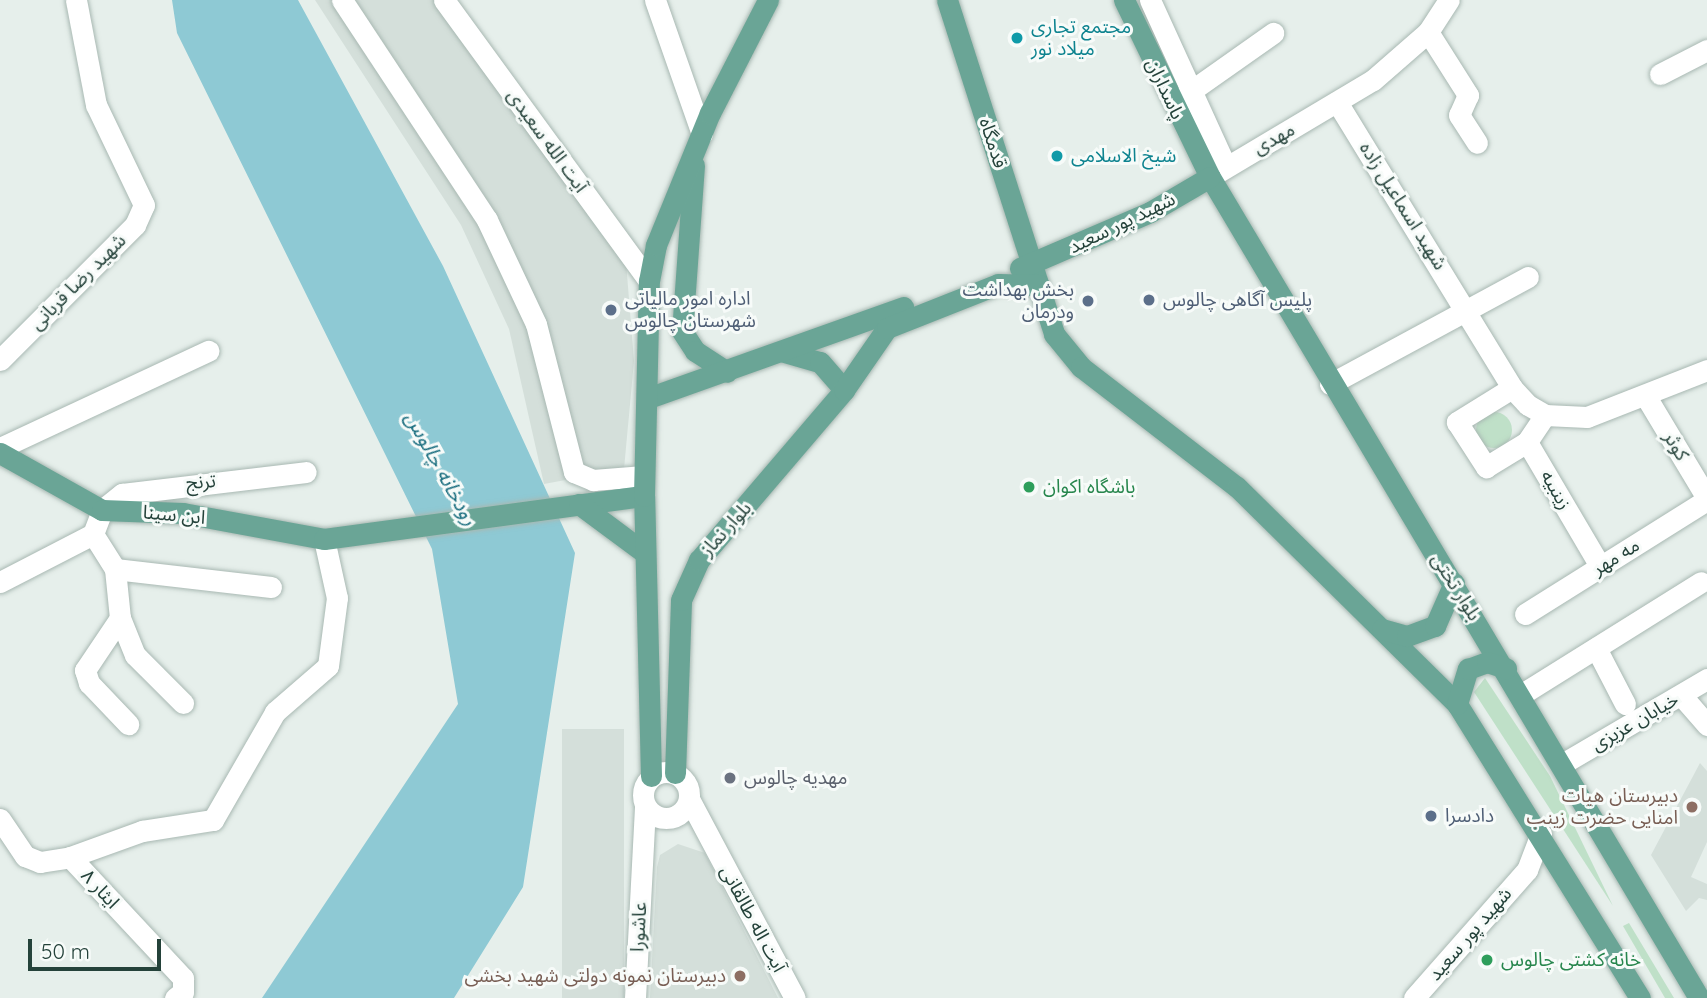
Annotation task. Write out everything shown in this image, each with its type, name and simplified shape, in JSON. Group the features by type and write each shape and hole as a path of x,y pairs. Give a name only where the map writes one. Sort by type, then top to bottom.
{"main road":[{"path":"651,776 644,486 649,281 656,245 699,142 768,0"},
{"name":"قدمگاه","path":"947,0 1039,285"},
{"name":"پاسداران","path":"1125,0 1171,106 1218,172"},
{"path":"699,142 682,331 695,351 727,372"},
{"name":"شهید پور سعید","path":"648,398 1032,264 1150,212 1218,172"},
{"name":"بلوار تختی","path":"1218,172 1330,384 1522,694 1699,998"},
{"name":"بلوار نماز","path":"675,773 681,600 699,559 844,390 887,328 998,284 1039,285"},
{"path":"1039,285 1054,334 1081,367 1237,487 1457,704 1542,834 1640,998"},
{"path":"784,352 820,362 844,390"},
{"name":"ابن سینا","path":"0,453 102,510 183,513 324,539 579,505"},
{"path":"579,505 644,486"},
{"path":"579,505 645,553"},
{"path":"1379,627 1392,634 1422,633 1444,614 1454,583"},
{"path":"1457,704 1468,670 1487,662 1506,668"}],"street":[{"name":"شهید رضا قربانی","path":"0,360 135,225 144,205 96,105 76,0"},
{"path":"342,0 487,220 536,324 574,472 593,480 644,486"},
{"name":"آیت الله سعیدی","path":"444,0 649,281"},
{"path":"654,0 699,142"},
{"path":"1150,0 1190,92 1218,172"},
{"path":"1448,0 1428,32 1468,95 1459,115 1477,143"},
{"name":"مهدی","path":"1218,172 1337,102 1428,32"},
{"path":"1171,106 1273,33"},
{"path":"1660,74 1707,50"},
{"name":"شهید اسماعیل زاده","path":"1337,102 1468,310 1512,388"},
{"path":"1330,384 1528,277"},
{"path":"0,447 208,351"},
{"path":"1545,415 1527,442 1486,467 1457,422 1512,388 1545,415 1587,417 1702,372"},
{"name":"کوثر","path":"1645,394 1707,499"},
{"name":"زینبیه","path":"1527,442 1600,566"},
{"name":"ترنج","path":"102,510 122,494 153,486 306,472"},
{"name":"مه مهر","path":"1525,614 1707,499"},
{"path":"0,582 93,534 102,510"},
{"path":"93,534 115,569 120,618 135,655 183,703"},
{"path":"70,857 142,831 213,820 275,712 328,666 337,598 324,539"},
{"path":"115,569 271,587"},
{"path":"1522,694 1701,582"},
{"path":"120,618 85,670 89,683 128,724"},
{"path":"1596,648 1625,704"},
{"name":"خیابان عزیزی","path":"1562,764 1707,679"},
{"path":"1681,695 1707,725"},
{"path":"643,856 671,817 689,799 686,784 675,773 651,776 642,795 645,807 671,817 711,841"},
{"name":"آیت اله طالقانی","path":"689,799 795,998"},
{"name":"عاشورا","path":"635,998 645,807"},
{"name":"ایثار ۸","path":"0,819 25,856 40,862 70,857 183,978 179,995"},
{"name":"شهید پور سعید","path":"1413,998 1527,870 1542,834"},
{"name":"شهید پور سعید","path":"1527,870 1564,872"}],"shaded area":[{"path":"315,0 436,0 626,262 634,361 624,469 544,484 509,329 461,225"},
{"path":"562,729 624,729 624,998 562,998"},
{"name":"دبیرستان هیات امنایی حضرت زینب","path":"1700,763 1707,771 1707,842 1691,877 1707,884 1707,900 1699,898 1686,911 1651,855"},
{"path":"678,844 705,853 778,998 650,998 657,867 660,855"}],"green space":[{"path":"1494,412 1506,418 1512,430 1506,442 1494,448 1482,442 1476,430 1482,418"},
{"path":"1485,678 1550,776 1613,906 1474,692"},
{"path":"1629,923 1674,998 1665,998 1623,926"}],"water":[{"name":"رودخانه چالوس","path":"172,0 298,0 443,266 575,553 523,887 454,998 262,998 458,704 432,549 177,33"}],"place":[{"name":"مجتمع تجاری میلاد نور","path":"1017,38"},
{"name":"شیخ الاسلامی","path":"1057,156"},
{"name":"پلیس آگاهی چالوس","path":"1149,300"},
{"name":"بخش بهداشت ودرمان","path":"1088,301"},
{"name":"اداره امور مالیاتی شهرستان چالوس","path":"611,310"},
{"name":"باشگاه اکوان","path":"1029,487"},
{"name":"مهدیه چالوس","path":"730,778"},
{"name":"دبیرستان هیات امنایی حضرت زینب","path":"1692,807"},
{"name":"دادسرا","path":"1431,816"},
{"name":"خانه کشتی چالوس","path":"1487,960"},
{"name":"دبیرستان نمونه دولتی شهید بخشی","path":"740,976"}]}
